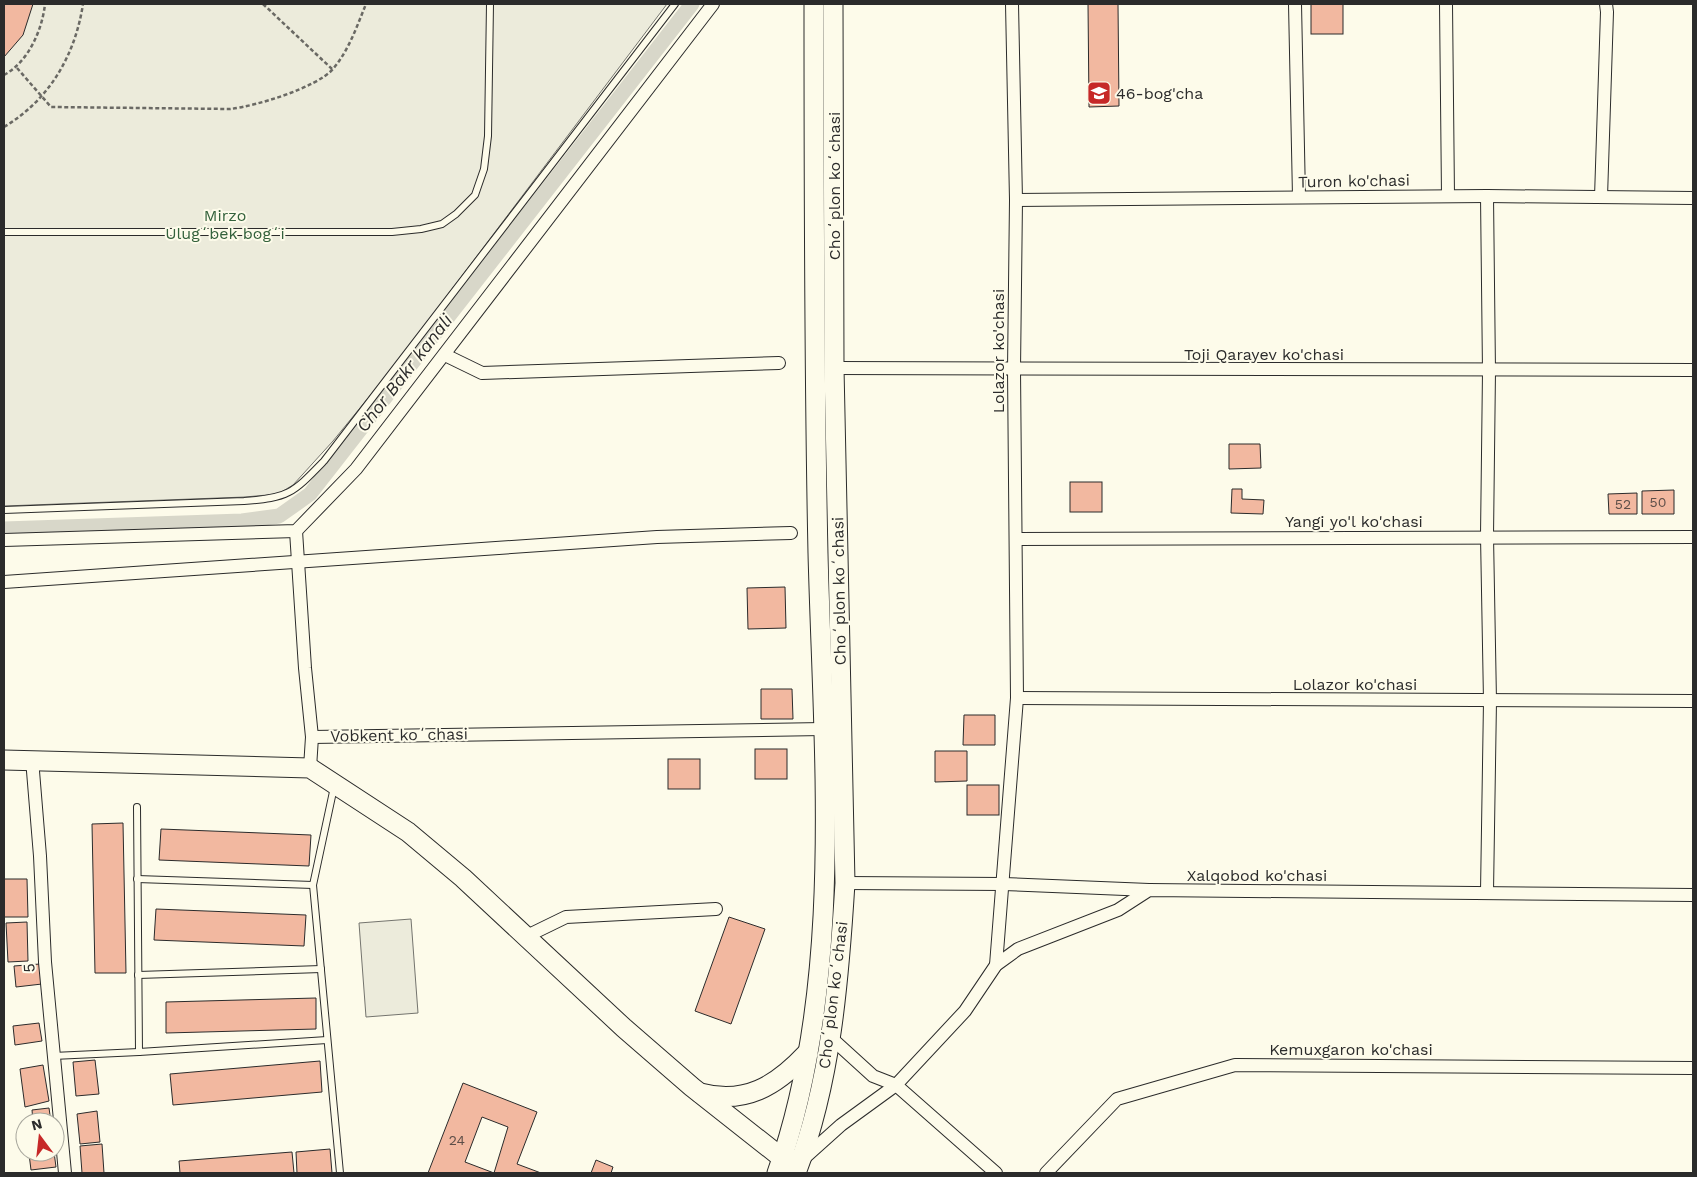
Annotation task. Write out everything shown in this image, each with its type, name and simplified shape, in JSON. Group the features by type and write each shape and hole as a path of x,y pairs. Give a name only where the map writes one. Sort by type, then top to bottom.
{"main road":[{"name":"Choʻplon koʻchasi","path":"779,1165 807,1053 820,952 826,873 814,366 814,4"},
{"name":"Choʻplon koʻchasi","path":"799,1167 815,1119 829,1036 841,954 845,883 834,368 834,4"},
{"path":"4,760 32,759 310,768 408,832 463,878 624,1028 779,1165 799,1167"},
{"path":"698,1092 717,1097 731,1097 760,1089 787,1075 807,1053"}],"street":[{"path":"4,540 296,531 356,469 713,4"},
{"name":"Lolazor ko'chasi","path":"996,965 1017,698 1014,370 1016,200 1012,4"},
{"path":"1295,4 1299,197"},
{"path":"1446,4 1448,196"},
{"path":"1601,197 1606,4"},
{"name":"Turon ko'chasi","path":"1016,200 1448,196 1693,198"},
{"path":"1487,196 1489,371 1487,536 1490,701 1488,892"},
{"path":"444,355 482,373 780,363"},
{"name":"Toji Qarayev ko'chasi","path":"834,368 866,366 1014,370 1693,370"},
{"path":"296,531 312,737"},
{"path":"4,582 657,537 791,533"},
{"name":"Yangi yo'l ko'chasi","path":"1016,538 1693,537"},
{"name":"Lolazor ko'chasi","path":"1017,698 1693,701"},
{"name":"Vobkent koʻchasi","path":"310,768 312,737 823,729"},
{"name":"5","path":"32,759 40,856 45,962 65,1173"},
{"name":"Xalqobod ko'chasi","path":"845,883 1003,884 1149,890 1693,895"},
{"path":"799,1167 841,1124 896,1085 965,1011 996,965 1018,950 1118,910 1149,890"},
{"path":"527,936 566,917 716,909"},
{"path":"829,1036 874,1076 896,1085 996,1173"},
{"name":"Kemuxgaron ko'chasi","path":"1046,1173 1117,1099 1235,1065 1693,1068"}],"lane":[{"path":"4,232 392,232 421,229 442,224 456,214 475,195 484,169 488,136 490,4"},
{"path":"4,510 244,501 272,499 290,493 330,454 675,4"},
{"path":"334,783 313,886 340,1173"},
{"path":"137,807 139,1052"},
{"path":"138,879 313,886"},
{"path":"138,975 321,969"},
{"path":"54,1056 327,1040"}],"path":[{"path":"4,75 17,68 29,49 44,18 45,4"},
{"path":"4,127 23,115 41,98 66,62 83,4"},
{"path":"263,4 332,70"},
{"path":"17,68 41,98 51,107 230,109 248,107 288,93 324,76 332,70 346,51 366,4"}],"green space":[{"name":"Mirzo Ulugʻbek bogʻi","path":"4,4 667,4 391,370 333,441 293,485 278,494 245,497 4,506"},
{"path":"411,919 418,1013 366,1017 359,923"}],"building":[{"path":"4,4 33,4 23,35 4,57"},
{"path":"1088,4 1118,4 1119,106 1089,107"},
{"path":"1311,4 1343,4 1343,34 1311,34"},
{"path":"1229,444 1260,444 1261,468 1229,469"},
{"path":"1070,482 1102,482 1102,512 1070,512"},
{"path":"1232,489 1242,489 1242,499 1264,500 1263,514 1231,513"},
{"path":"1674,490 1674,514 1642,514 1642,491"},
{"path":"1637,493 1637,514 1609,514 1608,494"},
{"path":"785,587 786,628 748,629 747,588"},
{"path":"761,689 792,689 793,719 761,719"},
{"path":"964,715 995,715 995,745 963,745"},
{"path":"755,749 787,749 787,779 755,779"},
{"path":"935,751 967,751 967,781 935,782"},
{"path":"668,759 700,759 700,789 668,789"},
{"path":"967,785 999,785 999,815 967,815"},
{"path":"123,823 126,973 95,973 92,824"},
{"path":"161,829 311,835 309,866 159,860"},
{"path":"4,879 27,879 28,917 4,917"},
{"path":"156,909 306,915 304,946 154,940"},
{"path":"729,917 765,929 731,1024 695,1011"},
{"path":"27,922 28,961 8,962 6,923"},
{"path":"40,964 42,984 16,987 14,966"},
{"path":"316,998 316,1029 166,1033 166,1002"},
{"path":"39,1023 42,1041 15,1045 13,1026"},
{"path":"95,1060 99,1094 76,1096 73,1062"},
{"path":"320,1061 322,1092 173,1105 170,1074"},
{"path":"43,1065 49,1101 25,1107 20,1069"},
{"path":"463,1083 537,1112 517,1164 541,1173 494,1173 428,1173","holes":["482,1117 508,1127 494,1173 465,1162"]},
{"path":"49,1108 50,1112 32,1112 32,1110"},
{"path":"97,1111 100,1142 80,1144 77,1114"},
{"path":"102,1144 104,1173 82,1173 80,1146"},
{"path":"330,1149 332,1173 297,1173 296,1152"},
{"path":"292,1152 294,1173 180,1173 179,1161"},
{"path":"596,1160 613,1167 611,1173 591,1173"},
{"path":"30,1162 55,1162 56,1167 31,1170"}],"waterway":[{"name":"Chor Bakr kanali","path":"4,529 242,521 279,516 310,494 692,4"}],"place":[{"name":"46-bog'cha","path":"1099,93"}]}
